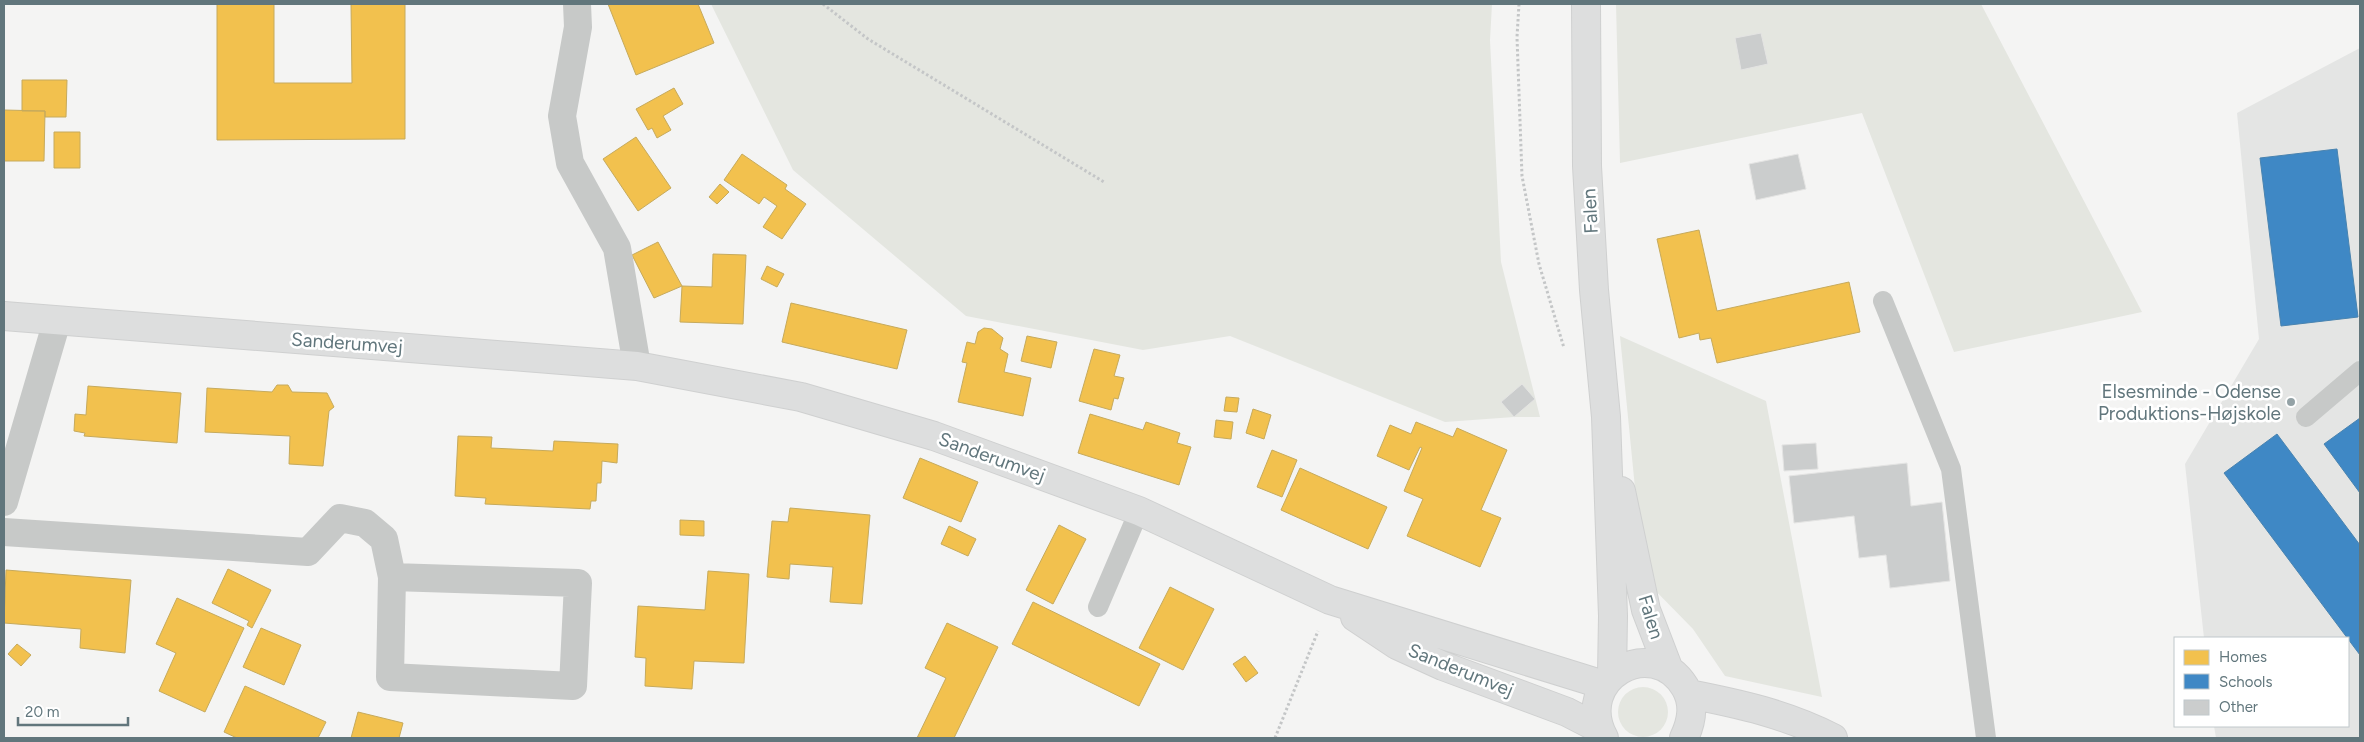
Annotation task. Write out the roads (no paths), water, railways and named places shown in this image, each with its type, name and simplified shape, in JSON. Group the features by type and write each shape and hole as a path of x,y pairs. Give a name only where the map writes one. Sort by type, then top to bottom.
{"street":[{"path":"577,4 578,27 562,116 570,163 617,248 637,366"},
{"name":"Falen","path":"1586,4 1587,166 1594,290 1606,417 1613,616 1608,680 1598,696 1596,712 1601,733"},
{"name":"Sanderumvej","path":"4,316 637,366 801,397 934,436 1139,511 1330,600 1608,680"},
{"path":"4,502 57,321"},
{"name":"Falen","path":"1606,417 1646,610 1668,670"},
{"path":"4,532 308,552 340,518 365,523 384,539 392,577 390,677 573,686 578,583 392,577"},
{"name":"Sanderumvej","path":"1330,600 1396,645 1443,666 1567,712 1601,733"},
{"path":"1608,680 1638,663 1654,664 1668,670 1681,680 1689,694 1692,710 1690,725 1684,738"},
{"path":"1689,694 1753,706 1814,728 1833,738"}],"lane":[{"path":"1883,301 1951,469 1986,738"},
{"path":"2306,417 2360,371"},
{"path":"1098,607 1139,511"}],"place":[{"name":"Elsesminde - Odense Produktions-Højskole","path":"2291,402"}]}
